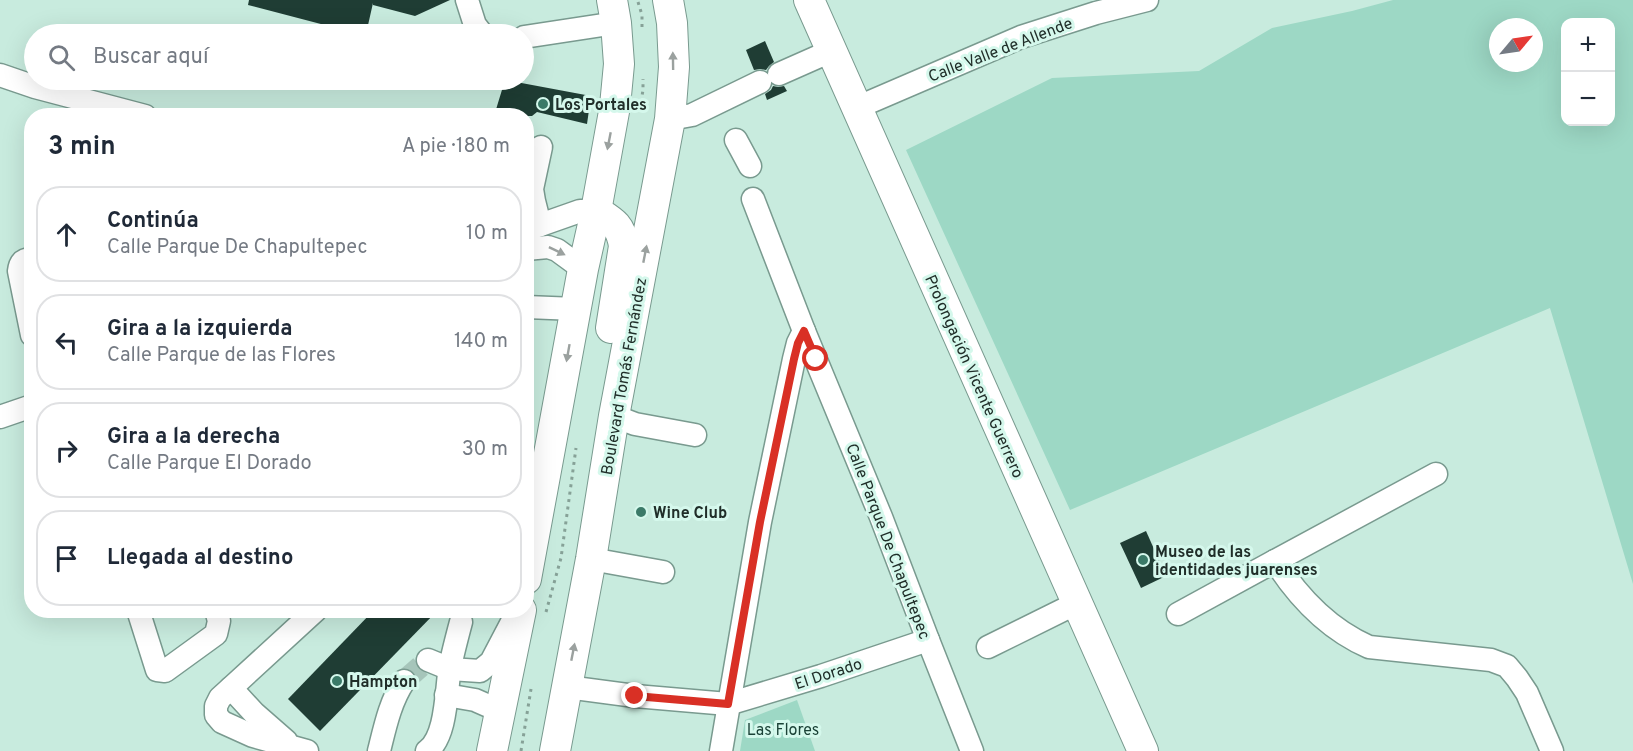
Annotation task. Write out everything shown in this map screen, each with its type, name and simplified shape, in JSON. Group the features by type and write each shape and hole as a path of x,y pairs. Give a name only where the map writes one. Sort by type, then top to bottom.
{"main road":[{"name":"Boulevard Tomás Fernández","path":"555,751 591,559 614,416 670,119 674,67 669,0"},
{"name":"Prolongación Vicente Guerrero","path":"809,0 1143,751"},
{"path":"534,536 615,106 618,64 614,12"},
{"path":"596,211 618,227 624,246 606,361 607,390 614,416"},
{"path":"492,751 488,705 516,618"},
{"path":"488,705 507,733 508,751"}],"street":[{"path":"467,0 475,24"},
{"name":"Calle Valle de Allende","path":"856,108 1021,37 1096,13 1147,0"},
{"path":"534,34 614,12"},
{"path":"670,119 692,114 831,51"},
{"path":"0,75 24,83"},
{"path":"46,90 115,108"},
{"path":"736,140 750,166"},
{"path":"534,181 542,147"},
{"name":"Calle Parque De Chapultepec","path":"753,199 972,751"},
{"path":"534,227 580,211 596,211"},
{"path":"534,248 548,247 557,250 583,269"},
{"path":"24,262 20,264 19,272 24,296"},
{"path":"534,307 576,309"},
{"path":"721,751 760,522 794,359 804,331"},
{"path":"0,417 24,409"},
{"path":"614,416 635,424 695,435"},
{"path":"1178,614 1436,474"},
{"path":"591,559 663,572"},
{"path":"1275,561 1288,581 1303,597 1341,633 1355,641 1369,647 1491,660 1507,666 1527,693 1552,751"},
{"path":"988,647 1077,603"},
{"path":"141,618 157,670 165,671 216,634 218,618"},
{"path":"300,748 253,736 222,722 216,714 216,706 220,698 307,618"},
{"path":"428,660 450,669 480,671 491,662 515,618"},
{"path":"427,751 438,736 460,622"},
{"name":"El Dorado","path":"728,704 928,640"},
{"path":"446,695 488,705 480,671"},
{"path":"379,751 390,709 404,681"},
{"path":"567,687 635,696 728,704"}],"green space":[{"path":"1393,0 1633,0 1633,584 1550,308 1070,510 906,150 1052,78 1199,71 1272,28"},
{"name":"Las Flores","path":"797,700 815,751 740,751 745,720"}],"building":[{"path":"249,0 450,0 415,16 373,5 373,3 368,24 321,24 248,5"},
{"path":"765,41 774,62 766,70 754,70 746,50"},
{"name":"Los Portales","path":"534,85 591,96 587,124 537,112 534,114 534,108 496,108 502,90 534,90"},
{"path":"773,86 784,86 787,91 767,100 765,94"},
{"name":"Museo de las identidades juarenses","path":"1146,531 1166,576 1141,588 1120,543"},
{"name":"Hampton","path":"366,618 430,618 320,731 288,699"}],"tunnel":[{"path":"404,681 428,660"}],"place":[{"name":"Los Portales","path":"543,104"},
{"name":"Wine Club","path":"641,512"},
{"name":"Museo de las identidades juarenses","path":"1143,560"},
{"name":"Hampton","path":"337,681"}],"route":[{"path":"635,696 728,704 760,522 794,359 804,331 816,359"}]}
